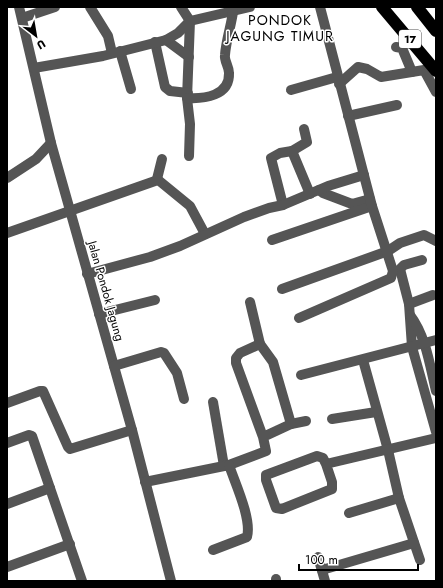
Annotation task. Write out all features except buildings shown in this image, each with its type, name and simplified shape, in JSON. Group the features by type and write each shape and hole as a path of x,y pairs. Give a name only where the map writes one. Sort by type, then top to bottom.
{"highway":[{"name":"17","path":"382,7 436,71"},
{"name":"17","path":"416,7 436,31"}],"street":[{"path":"20,11 55,7"},
{"path":"90,7 108,36 131,89"},
{"path":"181,7 190,21 190,57 187,95 190,124 189,156"},
{"path":"34,68 116,52 166,40 178,33 190,21 208,12 234,12 250,7"},
{"path":"298,318 391,278 392,271 388,251 371,203 320,7"},
{"name":"Jalan Pondok Jagung","path":"20,11 51,143 132,430 171,581"},
{"path":"154,42 165,87 170,91 206,98 217,95 228,80 228,66 225,56 234,12"},
{"path":"166,40 190,57"},
{"path":"396,46 402,48 412,72"},
{"path":"291,90 338,80 358,67 367,69 381,77 425,71 436,92"},
{"path":"348,116 396,104"},
{"path":"283,205 272,158 280,153 292,151 307,142 304,130"},
{"path":"7,178 36,159 51,143"},
{"path":"292,151 314,192"},
{"path":"157,179 162,159"},
{"path":"87,274 150,257 180,246 244,216 283,205 314,192 364,175"},
{"path":"7,233 157,179"},
{"path":"157,179 190,206 205,234"},
{"path":"314,192 323,193 352,204 371,203"},
{"path":"272,240 371,203"},
{"path":"282,289 388,251 400,243 424,235 436,241"},
{"path":"422,260 404,265 400,269 409,304 412,347 436,432"},
{"path":"409,304 433,295"},
{"path":"99,314 155,300"},
{"path":"250,302 260,344 273,362 291,424"},
{"path":"410,315 417,325 424,344 436,391"},
{"path":"301,375 436,340"},
{"path":"145,482 226,465 264,452 266,449 263,437 236,363 236,358 240,353 260,344"},
{"path":"114,366 161,352 164,353 177,373 184,399"},
{"path":"363,360 376,412 388,450 399,498 420,560"},
{"path":"7,403 43,391 70,449 132,430"},
{"path":"213,402 226,465 245,514 249,531 247,537 213,550"},
{"path":"332,419 376,412"},
{"path":"263,437 291,424 306,421"},
{"path":"7,443 28,435 32,436 82,581"},
{"path":"326,464 436,438"},
{"path":"316,456 323,458 326,464 332,482 332,489 282,509 276,508 266,480 266,475 316,456"},
{"path":"7,504 50,488"},
{"path":"349,513 399,498"},
{"path":"322,570 414,543"},
{"path":"7,567 70,544"},
{"path":"318,556 325,581"}],"district":[{"name":"PONDOK JAGUNG TIMUR","path":"280,28"}]}
